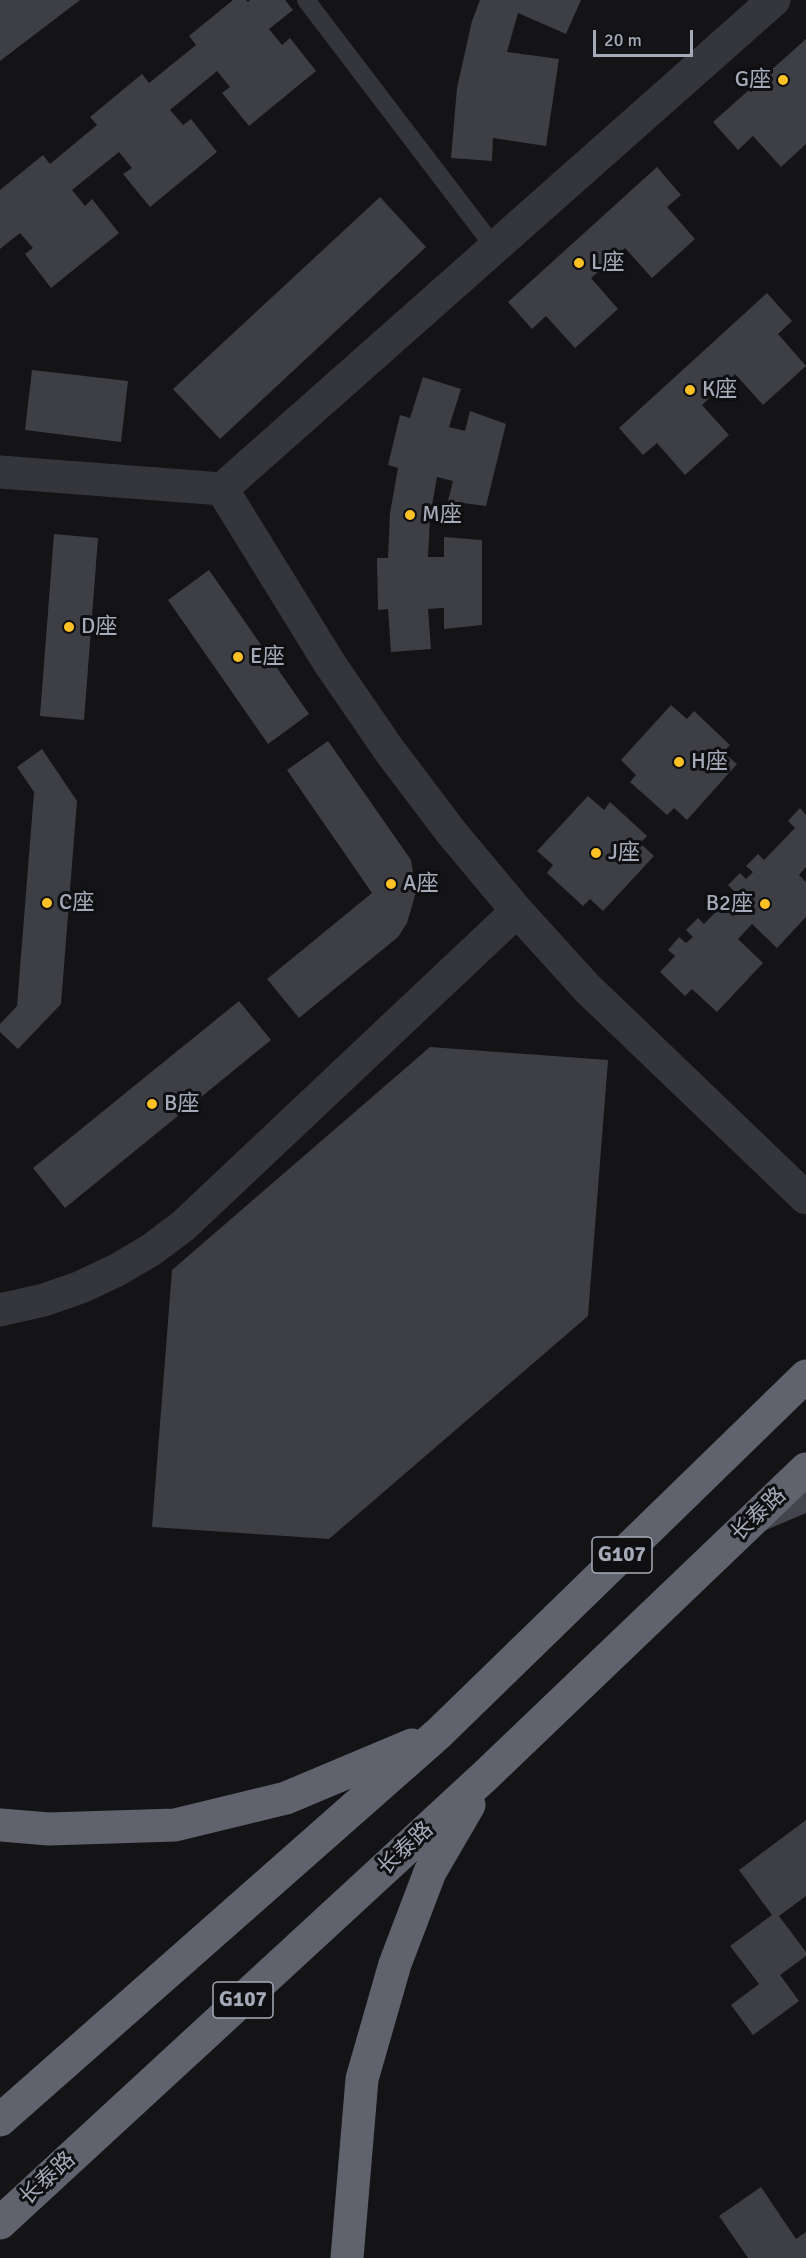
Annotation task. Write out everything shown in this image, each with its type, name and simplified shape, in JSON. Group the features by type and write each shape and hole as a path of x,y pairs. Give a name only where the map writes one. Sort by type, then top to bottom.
{"highway":[{"name":"G107","path":"0,2120 439,1733 806,1376"},
{"name":"长泰路","path":"0,2223 485,1776 806,1469"},
{"path":"0,1825 49,1829 175,1825 286,1798 439,1733"},
{"path":"347,2258 362,2079 395,1964 430,1872 485,1776"}],"street":[{"path":"0,472 222,489 774,0"},
{"path":"222,489 330,664 389,750 451,832 517,911 587,988 806,1198"},
{"path":"0,1310 44,1300 81,1287 151,1250 183,1226 517,911"},
{"path":"759,1515 806,1495"}],"lane":[{"path":"306,0 495,248"}],"building":[{"path":"0,0 80,0 0,61"},
{"path":"233,0 248,2 250,0 285,0 293,10 269,29 282,45 290,38 316,71 249,126 222,93 230,87 217,71 170,110 183,125 191,119 217,152 150,207 123,174 132,168 119,152 72,190 85,206 92,199 119,233 51,288 25,254 33,248 20,233 0,249 0,190 43,155 50,164 97,125 90,117 142,74 149,83 196,45 189,36"},
{"path":"480,0 581,0 566,34 518,13 507,52 559,59 546,146 493,138 492,161 451,158 457,88 472,21"},
{"name":"G座","path":"806,39 806,144 781,167 753,136 738,150 713,122"},
{"name":"L座","path":"657,167 681,195 667,207 695,239 652,278 625,248 591,278 618,309 575,348 546,316 532,329 508,302"},
{"path":"380,197 426,247 220,439 173,389"},
{"name":"K座","path":"767,293 792,321 778,334 806,366 763,405 735,374 702,405 729,435 685,475 657,443 643,455 619,428"},
{"path":"32,370 128,381 121,442 25,430"},
{"name":"M座","path":"423,377 461,389 449,427 465,431 470,411 506,424 486,506 448,501 453,481 437,477 430,517 428,557 444,557 444,537 482,540 482,625 444,629 444,608 428,609 431,649 391,652 388,609 378,610 377,558 388,558 390,513 398,468 388,465 400,415 410,418"},
{"name":"D座","path":"54,534 98,538 84,720 40,716"},
{"name":"E座","path":"209,570 309,714 268,744 168,600"},
{"name":"H座","path":"671,705 687,719 694,711 730,745 723,752 737,764 687,820 674,808 667,815 630,782 636,775 621,760"},
{"name":"A座","path":"328,741 411,860 416,892 407,923 398,937 299,1018 267,979 372,893 287,770"},
{"name":"C座","path":"42,749 77,801 61,1004 18,1049 0,1032 0,1024 17,1006 34,792 17,767"},
{"name":"J座","path":"588,796 604,810 610,802 647,836 640,843 654,856 603,911 590,899 583,906 547,873 553,865 537,851"},
{"name":"B2座","path":"800,808 806,815 806,867 799,875 806,882 806,917 777,948 752,924 738,939 763,963 717,1012 692,989 685,996 660,972 675,956 668,950 679,937 686,943 693,937 686,930 698,918 704,924 735,892 728,885 740,873 746,879 753,872 746,866 758,854 764,860 795,828 788,821"},
{"name":"B座","path":"239,1001 271,1040 65,1208 33,1168"},
{"path":"430,1047 608,1060 588,1316 329,1539 152,1527 172,1270"},
{"path":"806,1820 806,1896 779,1916 806,1952 806,1956 780,1975 799,2001 753,2035 731,2005 759,1984 730,1946 772,1915 739,1870"},
{"path":"761,2187 796,2239 806,2232 806,2258 748,2258 719,2216"}],"place":[{"name":"G座","path":"783,80"},
{"name":"L座","path":"579,263"},
{"name":"K座","path":"690,390"},
{"name":"M座","path":"410,515"},
{"name":"D座","path":"69,627"},
{"name":"E座","path":"238,657"},
{"name":"H座","path":"679,762"},
{"name":"J座","path":"596,853"},
{"name":"A座","path":"391,884"},
{"name":"C座","path":"47,903"},
{"name":"B2座","path":"765,904"},
{"name":"B座","path":"152,1104"}]}
